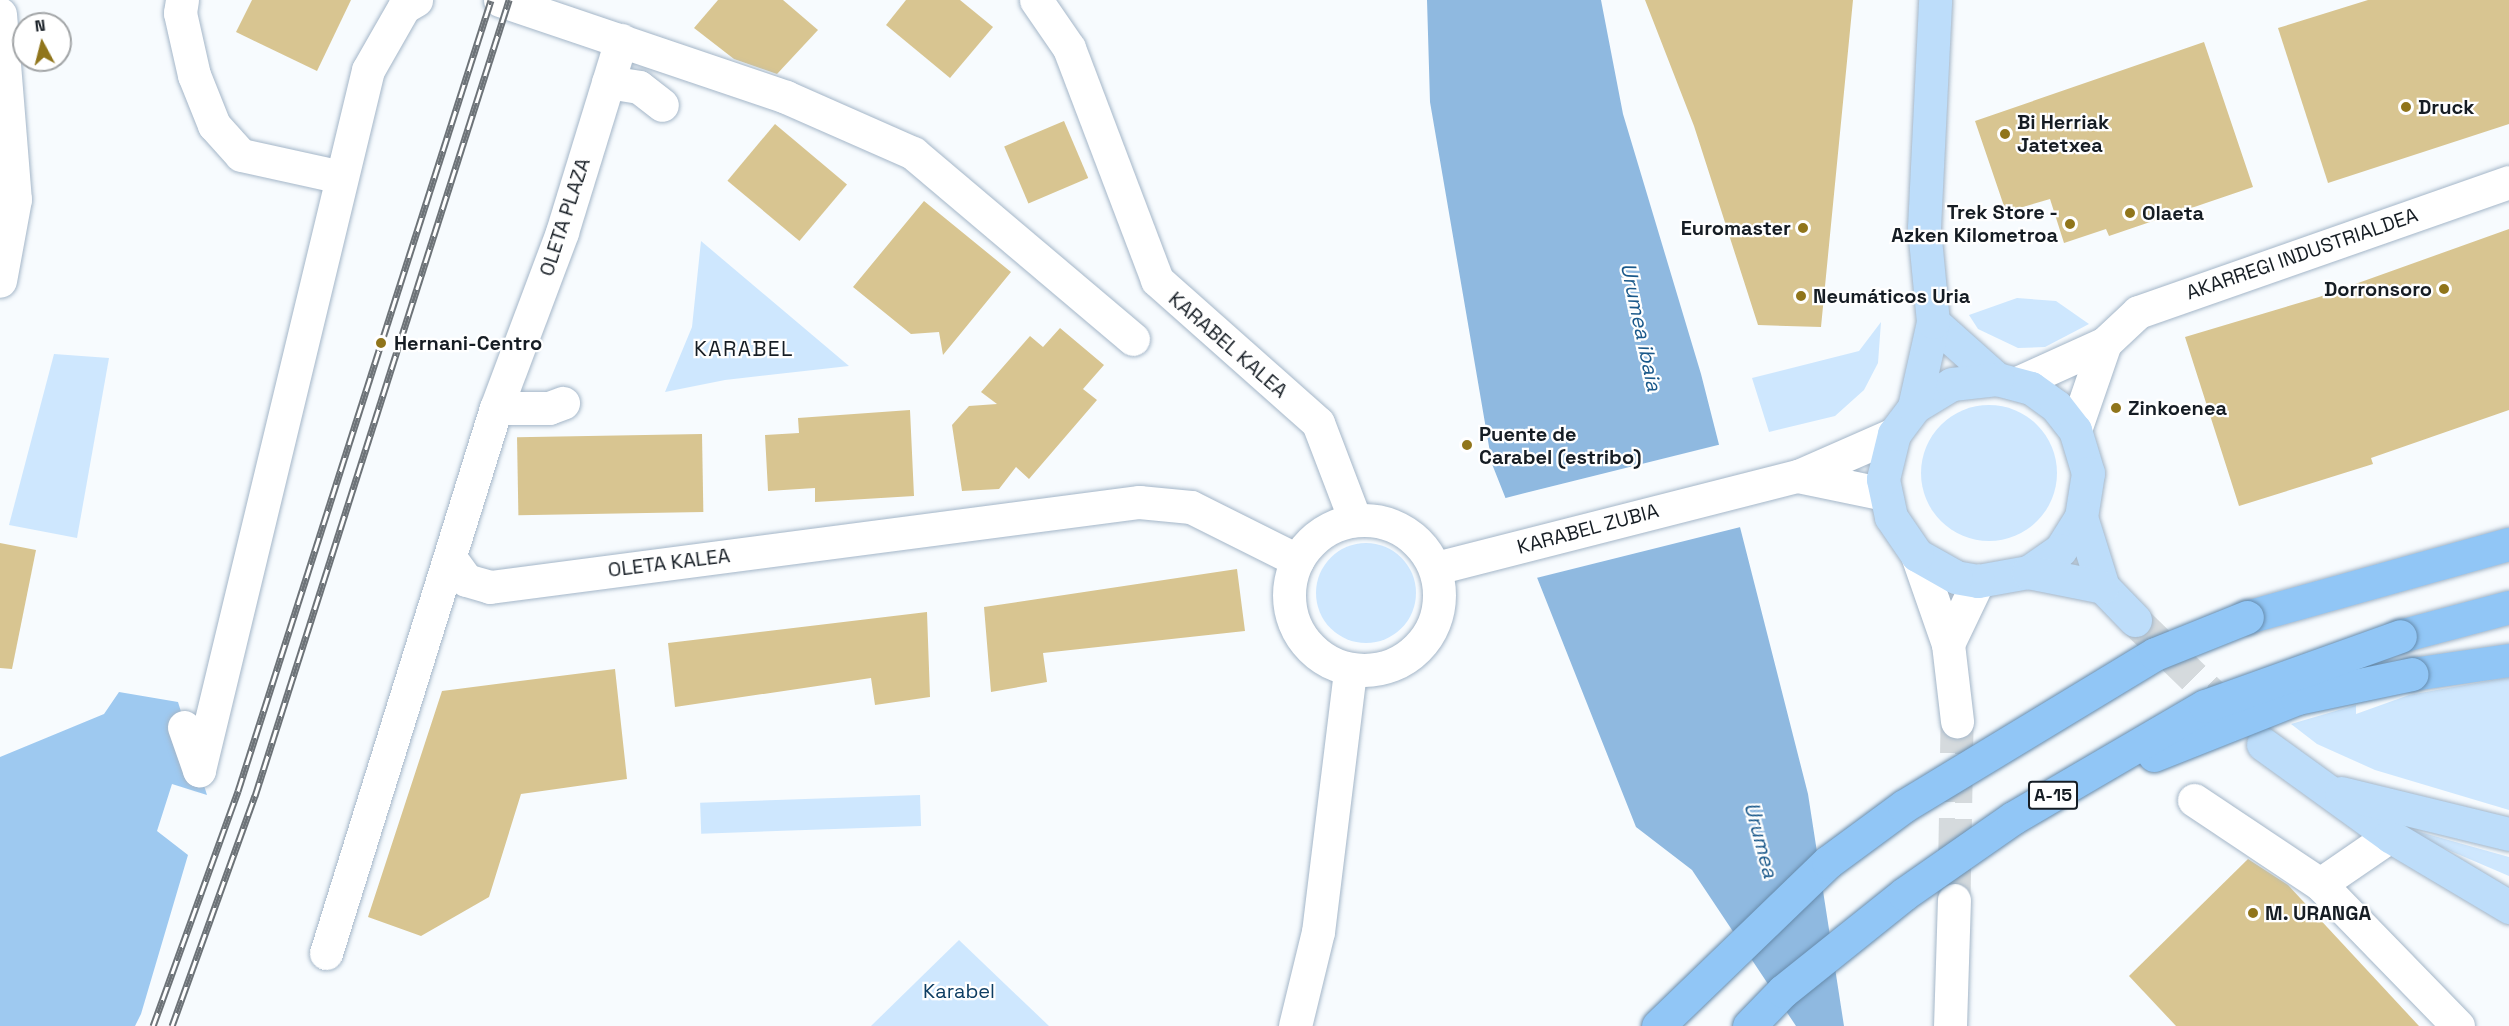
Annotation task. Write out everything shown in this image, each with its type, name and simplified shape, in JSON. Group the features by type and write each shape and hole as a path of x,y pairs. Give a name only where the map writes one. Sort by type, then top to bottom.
{"highway":[{"path":"1658,1026 1828,862 1904,806 2155,654 2247,617 2509,544"},
{"name":"A-15","path":"1749,1026 1783,991 1895,901 2013,818 2205,706 2400,636 2509,607"},
{"path":"2013,818 2297,698 2412,674 2509,660"}],"main road":[{"path":"1914,407 1933,322 1924,228 1935,0"},
{"path":"1933,322 2007,381 2056,406 2075,430 2088,473 2081,517 2060,550 2028,572"},
{"path":"2007,381 1952,384 1914,407 1894,434 1885,463 1885,494 1890,517 1917,555 1956,577 1978,581 2028,572 2103,587"},
{"path":"2081,517 2103,587 2135,620"},
{"path":"2263,744 2390,836 2509,907"},
{"path":"2325,789 2509,834"}],"street":[{"path":"182,0 180,13 194,75 214,125 241,155 341,177"},
{"path":"184,727 199,770 368,70 404,7 416,0"},
{"path":"500,0 786,97 913,153 1133,339"},
{"name":"KARABEL KALEA","path":"1036,0 1069,48 1157,280 1318,423 1355,520"},
{"path":"0,14 15,199 0,281"},
{"path":"621,40 608,82 639,87 662,105"},
{"name":"OLETA PLAZA","path":"451,559 496,408 562,232 608,82"},
{"name":"AKARREGI INDUSTRIALDEA","path":"2105,344 2138,312 2509,182"},
{"path":"2007,381 2105,344"},
{"path":"2075,430 2105,344"},
{"path":"496,408 549,408 563,403"},
{"path":"1798,476 1894,434"},
{"path":"1798,476 1885,494"},
{"name":"KARABEL ZUBIA","path":"1436,568 1489,556 1740,488 1798,476"},
{"name":"OLETA KALEA","path":"451,559 465,580 490,587 1139,502 1191,507 1297,560"},
{"path":"1355,520 1404,530 1423,546 1436,568 1438,613 1415,652 1395,664 1350,670 1314,652 1292,619 1289,589 1297,560 1321,533 1355,520"},
{"path":"1917,555 1948,644 1957,721"},
{"path":"326,953 451,559"},
{"path":"1948,644 1978,581"},
{"path":"1295,1026 1318,933 1350,670"},
{"path":"2194,800 2320,884 2458,1026"},
{"path":"2320,884 2390,836"},
{"path":"1950,1026 1954,900"}],"green space":[{"path":"701,241 849,366 725,380 665,392 692,327"},
{"path":"2017,298 2056,301 2089,324 2045,347 2018,348 1978,329 1969,315"},
{"path":"1881,322 1878,363 1864,390 1835,416 1769,432 1752,378 1859,351"},
{"path":"54,354 109,358 77,538 9,525"},
{"path":"1989,405 2015,411 2037,425 2051,447 2057,473 2051,499 2037,521 2015,535 1989,541 1963,535 1941,521 1927,499 1921,473 1927,447 1941,425 1963,411"},
{"path":"1366,543 1394,551 1408,565 1416,593 1408,621 1394,635 1366,643 1338,635 1324,621 1316,593 1324,565 1338,551"},
{"path":"2509,677 2509,810 2375,770 2317,744 2291,724 2356,705 2356,714 2409,695"},
{"path":"920,795 921,826 701,834 700,803"},
{"path":"2402,827 2509,857 2509,876 2406,832"},
{"name":"Karabel","path":"959,940 1049,1026 871,1026"}],"shaded area":[{"path":"119,692 178,702 207,795 172,784 157,831 188,855 141,1014 135,1026 0,1026 0,757 104,714"}],"water":[{"path":"1427,0 1601,0 1623,114 1701,374 1808,794 1844,1026 1796,1026 1692,870 1636,827 1492,464 1430,102"}],"pier":[{"path":"1722,444 1743,526 1524,581 1504,498"}],"building":[{"path":"252,0 351,0 317,71 236,32"},
{"path":"718,0 783,0 818,30 777,74 734,59 694,28"},
{"path":"906,0 960,0 993,27 950,78 886,25"},
{"path":"1645,0 1853,0 1821,327 1758,325 1694,126"},
{"name":"Druck","path":"2368,0 2509,0 2509,124 2328,183 2278,28"},
{"path":"2204,42 2253,187 2109,236 2106,229 2064,243 2050,199 2006,212 1975,121"},
{"path":"1064,121 1088,178 1028,203 1004,146"},
{"path":"775,124 847,184 799,241 727,181"},
{"path":"924,201 1011,272 943,355 939,332 911,334 853,287"},
{"path":"2509,229 2509,410 2371,458 2373,464 2239,506 2185,337 2319,297"},
{"path":"1060,328 1104,365 1083,389 1097,400 1029,479 1016,467 999,489 962,491 952,425 969,406 997,404 981,392 1030,336 1043,347"},
{"path":"910,410 914,496 815,502 815,488 768,491 765,435 799,433 798,418"},
{"path":"702,434 703,512 518,515 517,437"},
{"path":"0,543 36,550 12,669 0,668"},
{"path":"1237,569 1245,631 1043,653 1047,682 991,692 984,607"},
{"path":"927,612 930,697 875,705 871,678 675,707 668,643"},
{"path":"615,669 627,779 521,794 489,897 421,936 368,917 442,691"},
{"name":"M. URANGA","path":"2248,859 2288,885 2419,1026 2176,1026 2129,976"}],"tunnel":[{"path":"2135,620 2237,719"},
{"path":"1954,900 1957,721"}],"railway":[{"path":"153,1026 238,791 491,0"},
{"path":"172,1026 255,796 509,0"}],"place":[{"name":"Druck","path":"2406,107"},
{"name":"Bi Herriak Jatetxea","path":"2005,134"},
{"name":"Olaeta","path":"2130,213"},
{"name":"Trek Store - Azken Kilometroa","path":"2070,224"},
{"name":"Euromaster","path":"1803,228"},
{"name":"Dorronsoro","path":"2444,289"},
{"name":"Neumáticos Uria","path":"1801,296"},
{"name":"Hernani-Centro","path":"381,343"},
{"name":"Zinkoenea","path":"2116,408"},
{"name":"Puente de Carabel (estribo)","path":"1467,445"},
{"name":"M. URANGA","path":"2253,913"}],"district":[{"name":"KARABEL","path":"744,349"}],"water label":[{"name":"Urumea ibaia","path":"1641,327"},
{"name":"Urumea","path":"1761,840"}]}
